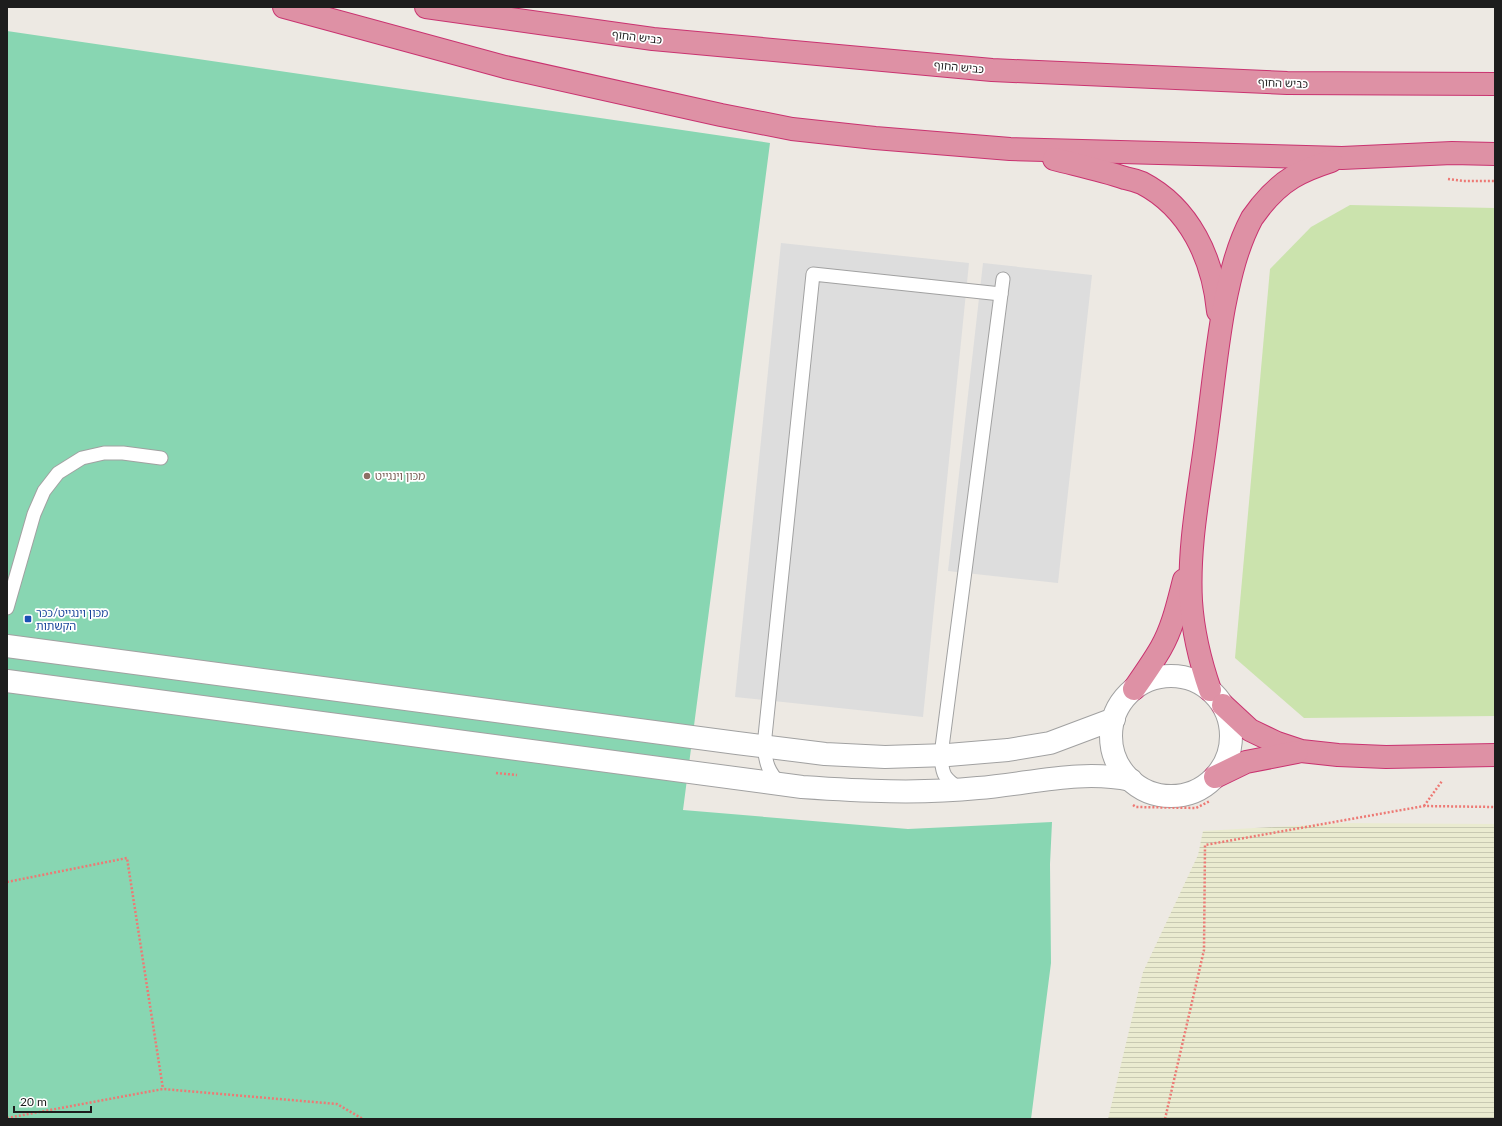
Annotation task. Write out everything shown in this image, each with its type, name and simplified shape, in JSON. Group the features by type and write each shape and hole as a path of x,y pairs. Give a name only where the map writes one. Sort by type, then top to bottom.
{"highway":[{"path":"284,7 505,67 728,116 800,130 875,138 1010,149 1342,158 1452,153 1495,154"},
{"name":"כביש החוף","path":"426,7 653,39 992,70 1287,83 1495,84"},
{"path":"1010,149 1111,173 1141,183 1161,196 1180,212 1200,242 1210,268 1217,296 1220,330"},
{"path":"1134,689 1162,646 1173,620 1191,552 1220,330 1231,270 1242,241 1253,217 1271,194 1290,178 1313,167 1342,158"},
{"path":"1191,552 1191,600 1194,629 1201,662 1217,697 1250,730 1277,743 1301,752"},
{"path":"1216,787 1246,762 1301,752 1386,757 1495,755"}],"street":[{"path":"7,646 825,754 885,757 1008,750 1050,743 1114,719"},
{"path":"1174,675 1193,680 1217,697 1230,724 1231,743 1216,787 1200,789 1180,795 1160,795 1142,788 1126,775 1116,758 1112,739 1114,719 1122,701 1134,689 1154,678 1174,675"},
{"path":"7,681 780,784 846,790 891,792 960,789 1077,776 1103,775 1131,780"}],"lane":[{"path":"780,784 770,774 766,762 764,746 813,274 1001,294"},
{"path":"960,789 949,781 942,770 941,755 1002,279"},
{"path":"7,608 34,514 44,491 58,473 82,458 104,453 123,453 161,458"}],"path":[{"path":"1440,178 1463,181 1495,181"},
{"path":"1424,806 1446,776"},
{"path":"1130,803 1136,807 1196,808 1216,787"},
{"path":"1165,1119 1204,950 1205,845 1424,806 1495,807"},
{"path":"7,882 127,858 163,1089"},
{"path":"7,1118 163,1089 337,1104 363,1119"}],"green space":[{"name":"מכון וינגייט","path":"7,31 770,143 683,810 908,829 1052,822 1050,864 1051,963 1031,1119 7,1119"},
{"path":"1350,205 1495,208 1495,716 1304,718 1235,658 1270,269 1311,227"},
{"path":"1343,823 1495,824 1495,1119 1108,1119 1143,972 1198,855 1203,831"}],"shaded area":[{"path":"781,243 969,263 923,717 735,697"},
{"path":"983,263 1092,275 1058,583 948,571"}],"place":[{"name":"מכון וינגייט","path":"367,476"},
{"name":"מכון וינגייט/ככר הקשתות","path":"28,619"}]}
